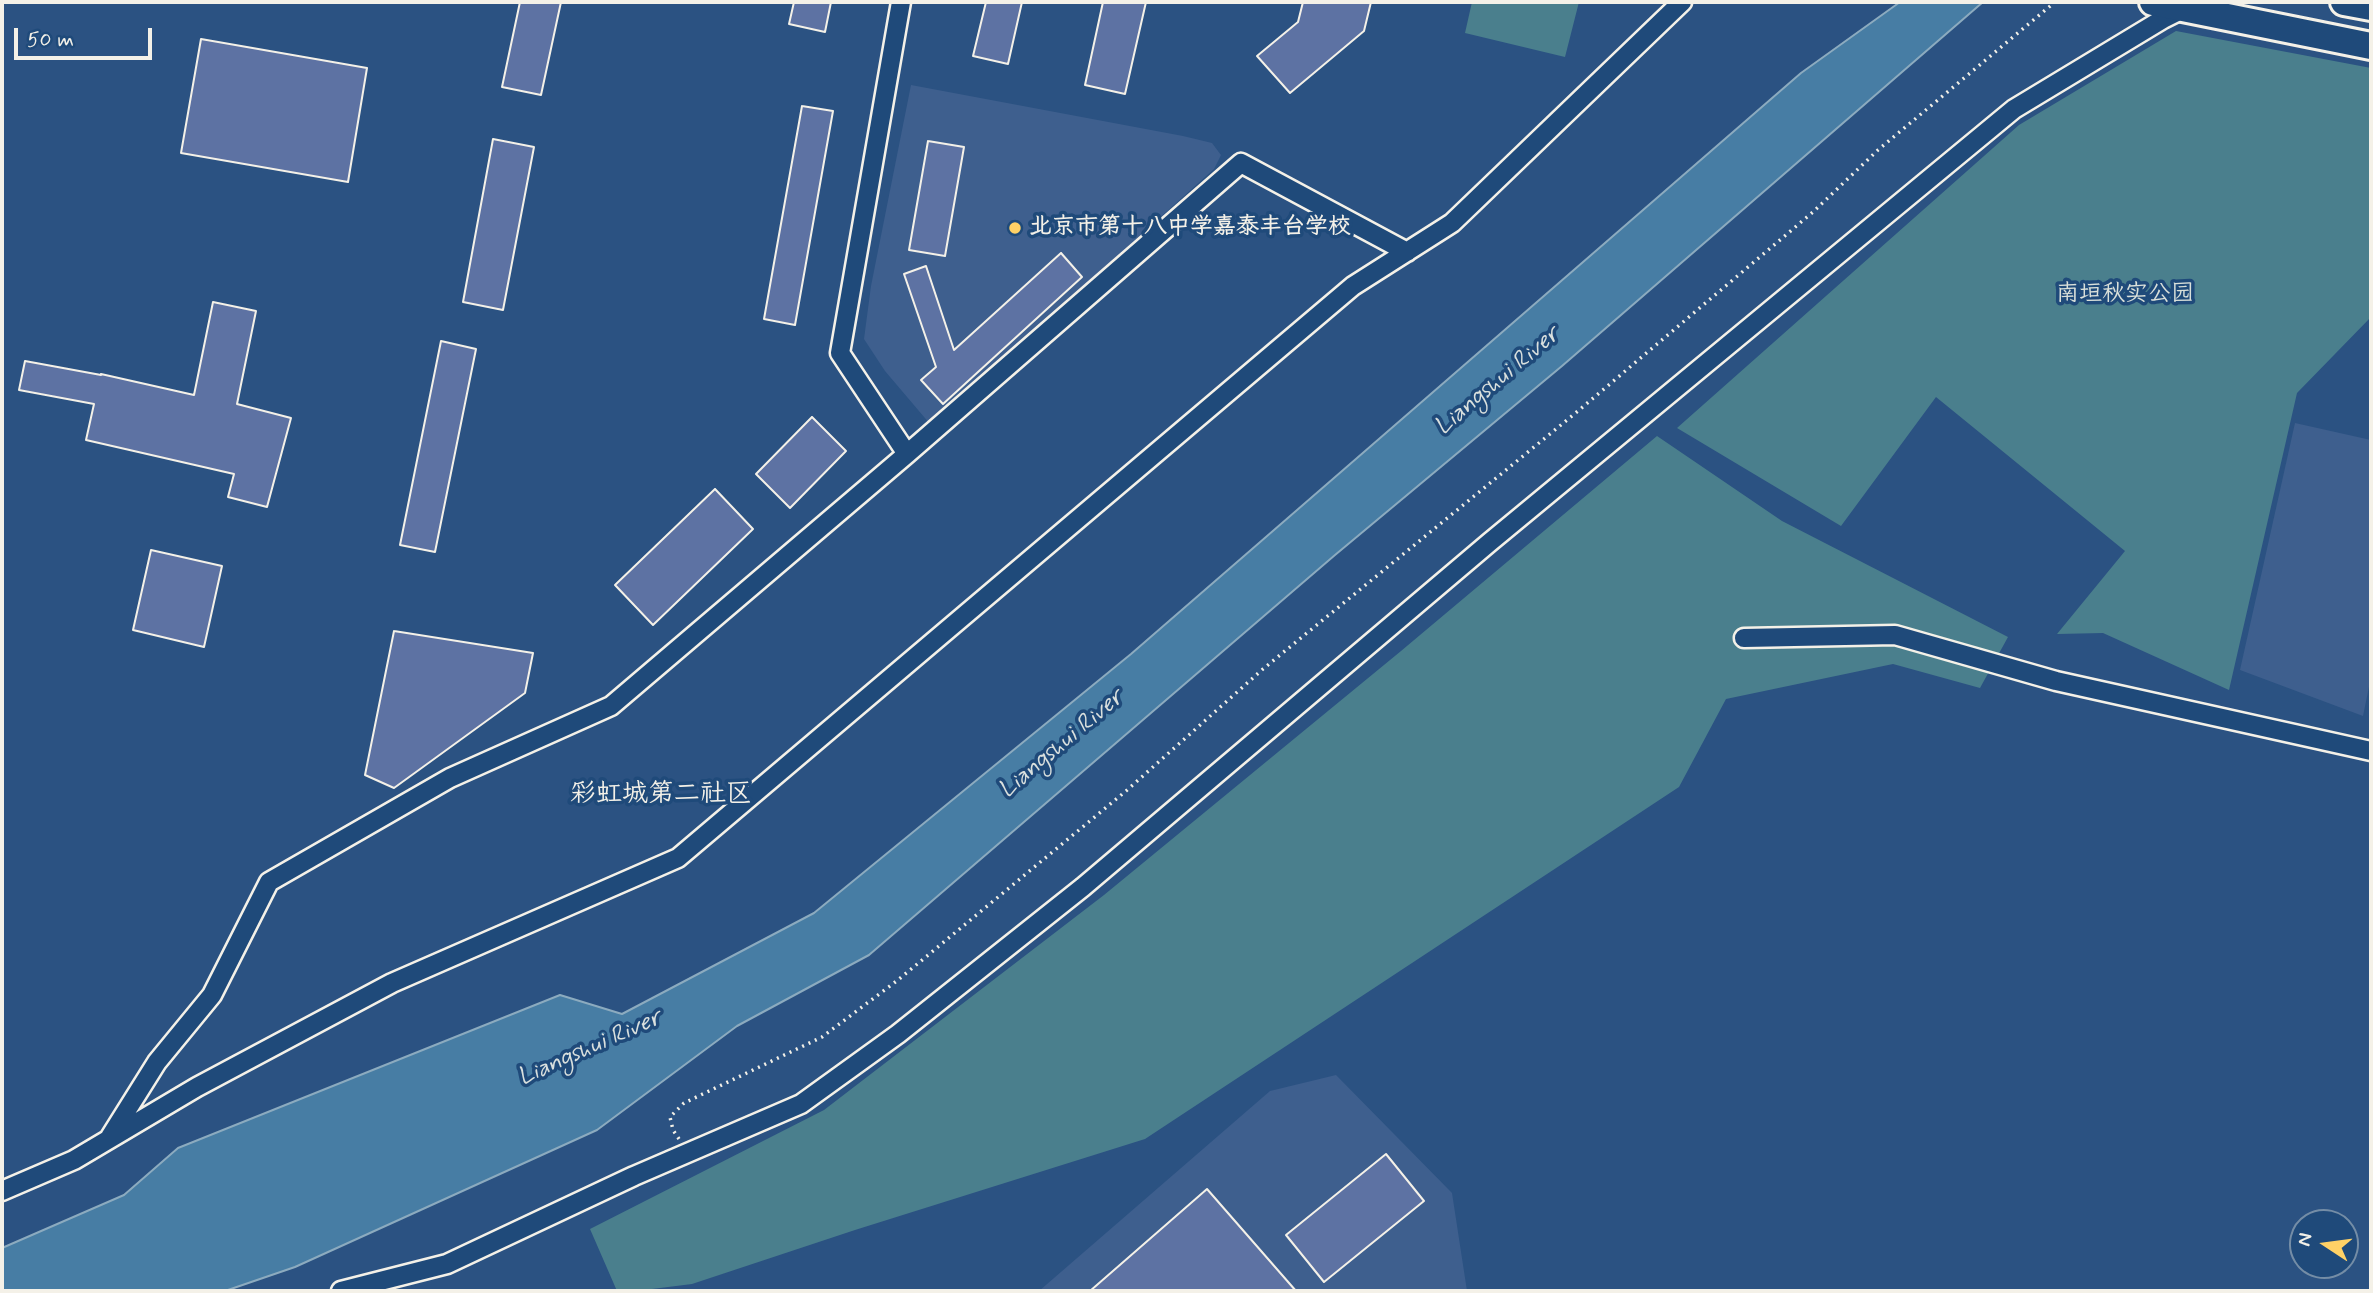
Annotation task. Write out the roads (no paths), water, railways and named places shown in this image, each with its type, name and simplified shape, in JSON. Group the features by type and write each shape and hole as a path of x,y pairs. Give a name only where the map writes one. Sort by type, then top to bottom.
{"main road":[{"path":"2153,2 2371,46"},
{"path":"2344,2 2371,7"}],"street":[{"path":"901,2 840,354 907,454"},
{"path":"2,1191 74,1160 197,1087 392,983 678,858 1353,286 1452,223 1682,2"},
{"path":"341,1291 447,1264 689,1152 801,1104 898,1034 1083,887 1490,542 2014,109 2185,8"},
{"path":"108,1140 157,1062 212,995 269,882 450,778 611,706 907,454 1241,163 1407,251"},
{"path":"1744,638 1895,635 2056,681 2371,751"}],"water":[{"name":"Liangshui River","path":"1900,2 1983,2 1562,366 1335,555 869,955 737,1026 597,1130 295,1267 225,1291 2,1291 2,1248 124,1195 178,1148 560,995 622,1014 814,913 1131,654 1801,73"}],"place":[{"name":"北京市第十八中学嘉泰丰台学校","path":"1015,228"}],"district":[{"name":"彩虹城第二社区","path":"661,796"}],"park label":[{"name":"南垣秋实公园","path":"2125,295"}]}
